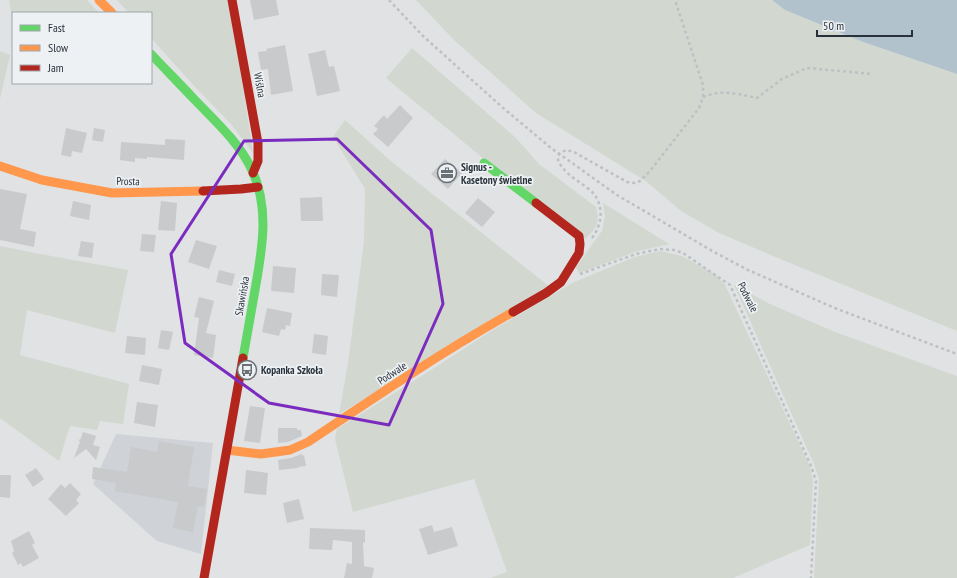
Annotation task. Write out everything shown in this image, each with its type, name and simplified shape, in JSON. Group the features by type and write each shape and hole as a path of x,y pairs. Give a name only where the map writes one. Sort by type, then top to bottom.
{"street":[{"path":"99,0 111,12"},
{"name":"Wiślna","path":"232,0 258,143 258,161 253,173"},
{"name":"Skawińska","path":"152,55 237,147 253,173 258,187 264,217 263,243 204,578"},
{"path":"484,163 579,236 579,253"},
{"name":"Prosta","path":"0,166 42,180 112,193 241,190 258,187"},
{"name":"Podwale","path":"227,450 261,454 290,450 308,442 484,328 546,293 561,282 579,253"}],"path":[{"path":"389,0 423,36 502,108 559,154 617,195 714,252 748,270 837,309 957,354"},
{"path":"559,154 566,150 574,152 627,182 634,183 640,181 650,171 699,108 703,97 703,85 675,0"},
{"path":"703,97 711,93 728,92 757,98 782,79 807,68 873,74"},
{"path":"559,154 558,160 563,169 594,195 599,204 601,216 599,228 579,253"},
{"name":"Podwale","path":"561,282 636,254 660,249 674,250 683,253 730,285 811,466 816,481 811,578"}],"highlighted area":[{"path":"337,139 431,230 443,304 389,425 269,403 185,343 171,254 244,141"}],"shaded area":[{"path":"9,0 87,0 98,12 12,12 12,17"},
{"path":"117,0 230,0 253,153 231,124 152,39 152,12 128,12"},
{"path":"416,0 772,0 785,10 863,42 957,74 957,331 719,233 681,211 647,182 536,113 454,40"},
{"path":"412,48 516,138 539,164 596,207 598,217 595,228 585,239 484,159 386,78"},
{"path":"0,51 10,55 0,99"},
{"path":"345,120 392,162 550,287 339,414 348,363 364,241 365,189 333,137"},
{"path":"603,203 669,244 635,252 579,273 576,267 602,231 605,216"},
{"path":"0,246 128,270 115,333 27,310 20,355 129,384 123,424 100,421 97,430 70,426 59,461 0,418"},
{"path":"660,251 682,256 716,275 725,285 810,467 813,482 810,545 733,578 490,578 507,572 474,479 353,512 335,439 337,429 488,333 574,282 635,257"},
{"path":"734,285 770,304 835,332 957,376 957,578 814,578 819,480 814,464"},
{"path":"116,434 213,443 201,554 157,541 93,484"}],"water":[{"path":"772,0 957,0 957,74 863,42 785,10"}],"building":[{"path":"250,0 276,0 279,15 254,20"},
{"path":"285,45 293,91 271,95 268,69 261,70 258,52 267,51 266,49"},
{"path":"325,50 329,67 334,66 340,91 317,96 308,54"},
{"path":"400,105 413,118 388,147 373,134 378,129 374,126 384,115 387,119"},
{"path":"66,128 87,133 82,153 72,151 71,157 61,155"},
{"path":"94,128 105,130 103,142 92,140"},
{"path":"165,139 185,140 184,160 147,157 147,159 135,158 135,162 120,160 121,142 165,145"},
{"path":"445,159 462,173 448,189 431,174"},
{"path":"0,189 27,194 20,229 36,232 34,247 0,240"},
{"path":"322,197 323,221 301,221 300,198"},
{"path":"478,198 495,212 482,227 465,213"},
{"path":"73,201 91,205 89,220 70,216"},
{"path":"161,201 177,203 175,231 158,230"},
{"path":"142,234 156,235 154,252 140,251"},
{"path":"196,240 217,246 209,269 188,262"},
{"path":"81,241 94,243 92,258 78,256"},
{"path":"273,266 296,268 294,293 271,291"},
{"path":"219,270 235,274 232,286 216,282"},
{"path":"322,274 339,275 337,297 321,295"},
{"path":"199,297 214,301 206,333 216,335 213,358 194,355 199,318 194,317"},
{"path":"267,308 292,313 290,326 286,325 285,330 281,329 279,336 262,332"},
{"path":"161,330 173,332 169,350 158,348"},
{"path":"314,334 328,336 326,355 312,353"},
{"path":"127,336 146,338 145,355 125,353"},
{"path":"142,365 162,369 159,385 139,381"},
{"path":"137,402 158,405 155,427 134,423"},
{"path":"250,406 265,408 260,443 244,441"},
{"path":"278,428 297,428 297,430 301,430 302,436 288,442 278,443"},
{"path":"83,432 96,436 93,445 100,447 96,460 86,449 74,458 80,442 78,439 80,440"},
{"path":"159,441 194,447 188,486 207,489 204,507 198,506 193,532 173,528 178,502 115,491 116,483 92,479 93,467 127,472 131,447 157,452"},
{"path":"302,454 302,456 304,455 306,466 279,470 278,460 291,458"},
{"path":"36,468 44,479 33,487 25,475"},
{"path":"246,470 268,473 266,495 244,493"},
{"path":"0,475 11,475 10,498 0,497"},
{"path":"70,483 81,494 76,500 79,503 66,516 48,499 61,484 65,488"},
{"path":"299,499 304,519 287,523 283,503"},
{"path":"432,525 434,532 452,527 458,546 428,555 419,529"},
{"path":"310,528 365,530 365,543 363,542 364,566 374,568 372,578 344,578 347,563 352,564 352,542 333,540 332,550 309,549"},
{"path":"29,531 35,543 32,545 39,558 23,567 21,563 18,565 12,553 14,551 11,541"}],"traffic: fast":[{"path":"152,55 233,141 247,160 258,185 263,215 262,245 243,358"},
{"path":"484,163 536,203"}],"traffic: slow":[{"path":"99,0 111,12"},
{"path":"0,166 42,180 112,193 203,191"},
{"path":"227,450 261,454 290,450 308,442 435,359 513,312"}],"traffic: jam":[{"path":"232,0 258,143 258,161 253,173"},
{"path":"203,191 258,187"},
{"path":"513,312 546,293 561,282 579,253 579,236 536,203"},
{"path":"204,578 243,358"}],"place":[{"name":"Signus - Kasetony świetlne","path":"447,173"},
{"name":"Kopanka Szkoła","path":"247,370"}]}
